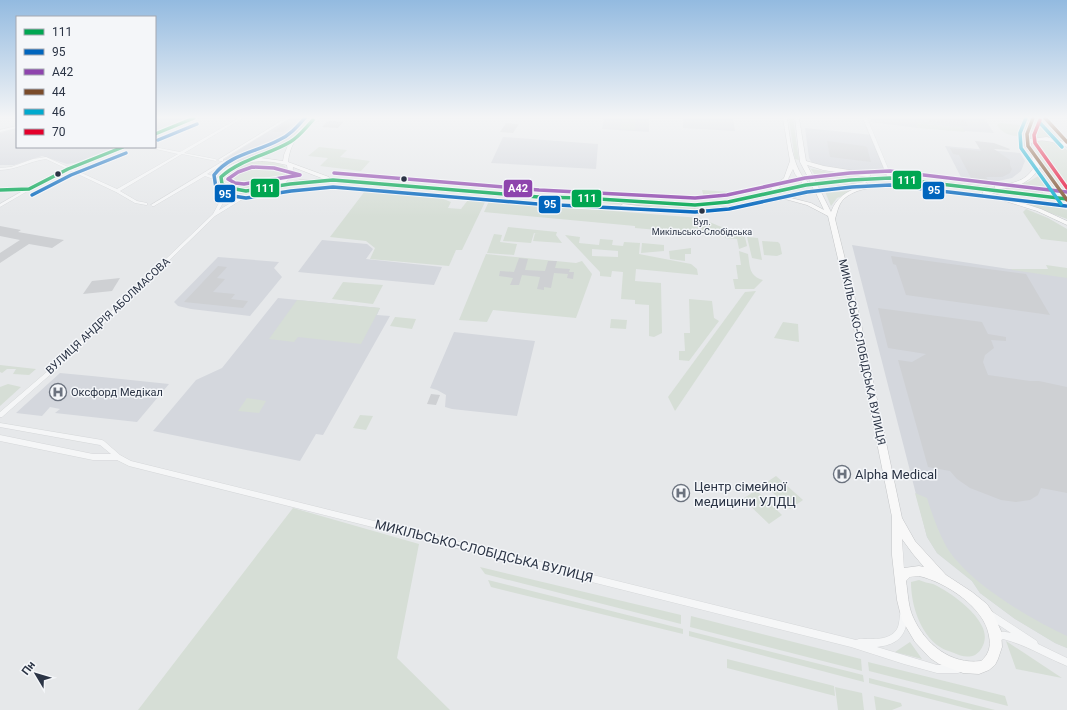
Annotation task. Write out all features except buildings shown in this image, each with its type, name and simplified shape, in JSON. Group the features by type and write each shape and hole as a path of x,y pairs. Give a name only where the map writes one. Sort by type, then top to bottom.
{"main road":[{"path":"0,190 29,189 68,169 113,151"},
{"path":"273,151 228,169 223,173 221,182 231,189 239,191 261,190 300,182 333,180 539,197 582,203 697,211 716,210 773,200 815,187 851,180 890,178"},
{"path":"269,188 286,178 291,173 286,151"},
{"path":"790,151 792,162 806,185"},
{"name":"МИКІЛЬСЬКО-СЛОБІДСЬКА ВУЛИЦЯ","path":"802,151 803,162 831,217 856,319 897,516 904,534 912,547 946,580"},
{"path":"1031,151 1067,200"},
{"path":"974,187 1001,187 1023,182 1033,175 1037,168 1035,157"},
{"path":"244,162 264,159 288,163 333,180"},
{"path":"759,196 780,186 788,176 792,162"},
{"path":"803,162 823,168 890,178 974,187 1067,200"},
{"path":"773,200 797,200 819,209 831,217 840,200 849,194 880,186 899,184"},
{"path":"539,197 582,198 695,205 721,203 806,185 815,187 899,184 982,192 1067,204"},
{"path":"982,192 1039,210 1067,223"},
{"name":"МИКІЛЬСЬКО-СЛОБІДСЬКА ВУЛИЦЯ","path":"897,516 897,554 904,608 908,620 922,642 935,654 947,662 963,668"},
{"path":"900,579 908,572 919,571 929,573 946,580 986,611 993,626 996,639 995,652 991,660 984,667 963,668"}],"street":[{"path":"170,151 215,160"},
{"path":"117,191 183,151"},
{"path":"153,205 226,161 220,160 234,151"},
{"path":"879,151 890,178"},
{"path":"0,169 8,169 39,158 46,158 117,191 136,202 146,204"},
{"path":"218,166 244,162"},
{"path":"204,174 221,182"},
{"name":"ВУЛИЦЯ АНДРІЯ АБОЛМАСОВА","path":"214,215 223,197 224,189 221,182"},
{"path":"0,206 29,189"},
{"name":"ВУЛИЦЯ АНДРІЯ АБОЛМАСОВА","path":"0,415 58,365 214,215 240,199 261,190"},
{"name":"МИКІЛЬСЬКО-СЛОБІДСЬКА ВУЛИЦЯ","path":"0,425 102,443 118,457 129,463 851,643 937,669 963,668"},
{"name":"МИКІЛЬСЬКО-СЛОБІДСЬКА ВУЛИЦЯ","path":"0,438 93,457 118,457"},
{"name":"МИКІЛЬСЬКО-СЛОБІДСЬКА ВУЛИЦЯ","path":"851,643 876,644 897,636 902,628 904,608"},
{"path":"986,611 1044,650"},
{"path":"996,639 1002,635 1009,636 1044,650 1067,662"}],"shaded area":[{"path":"0,151 108,151 81,162 67,164 42,156 14,165 0,165"},
{"path":"237,151 269,151 240,161 220,162"},
{"path":"314,151 346,151 340,157 370,161 361,171 320,166 328,158 308,156"},
{"path":"496,151 597,151 596,169 491,163"},
{"path":"794,151 798,151 799,160 795,159"},
{"path":"808,151 880,151 890,175 827,168 812,163 809,158"},
{"path":"948,151 1000,151 1020,153 1025,161 1021,171 1012,178 994,182 996,185 964,183"},
{"path":"1067,151 1067,192 1065,192 1047,170 1037,152"},
{"path":"271,161 285,166 287,172 276,182 267,186 247,189 238,188 231,185 226,180 232,170 244,164"},
{"path":"811,169 856,176 818,180"},
{"path":"1040,175 1055,192 1043,191 1043,193 1005,188 1028,182"},
{"path":"702,190 744,193 718,199 704,198"},
{"path":"857,190 837,198 831,206 826,194 826,193"},
{"path":"365,191 441,198 451,202 448,208 461,209 468,200 485,202 462,250 456,250 449,266 370,259 375,248 366,241 330,237"},
{"path":"576,200 695,208 696,209 614,204"},
{"path":"489,201 700,218 745,237 747,246 739,249 737,239 725,238 725,236 484,212"},
{"path":"1017,201 1067,210 1067,219"},
{"path":"1026,209 1048,218 1067,229 1067,242 1041,239 1023,212"},
{"path":"508,227 557,232 556,235 562,243 533,241 535,233 531,243 503,241"},
{"path":"494,234 502,235 500,242 517,244 514,255 487,253"},
{"path":"565,235 580,237 579,243 599,245 600,239 613,240 612,245 623,246 624,242 640,243 639,254 691,264 697,269 698,275 636,269 635,281 661,283 662,333 654,337 649,336 649,305 635,304 635,300 621,299 623,272 612,271 611,277 600,276 600,272","holes":["592,249 618,251 618,257 592,256"]},
{"path":"747,237 758,238 762,260 752,258"},
{"path":"322,240 367,244 373,249 366,259 442,267 434,285 298,272"},
{"path":"762,241 778,242 780,244 782,254 777,256 764,255"},
{"path":"642,243 664,245 664,251 641,253"},
{"path":"852,245 1009,269 1048,269 1067,271 1067,648 1055,643 1015,619 980,593 972,581 937,553 927,537"},
{"path":"691,248 691,254 685,254 685,261 670,259 669,251"},
{"path":"739,251 748,254 751,270 755,276 763,280 754,289 735,289 733,279 738,279 736,265 741,265"},
{"path":"486,254 576,263 582,261 592,274 576,318 493,310 487,322 459,320"},
{"path":"218,257 279,262 274,268 282,277 250,316 191,309 178,306 174,302"},
{"path":"1046,265 1067,268 1067,278 1011,269 1048,269"},
{"path":"343,282 383,285 373,304 332,299"},
{"path":"756,291 675,411 668,397 745,292"},
{"path":"278,298 380,308 377,315 390,316 323,435 316,434 300,461 153,431 196,380 222,368"},
{"path":"689,299 712,301 714,318 719,321 689,361 679,360 679,351 685,351 684,333 690,333"},
{"path":"297,300 380,308 361,344 298,337 294,342 269,339"},
{"path":"395,317 416,319 412,329 390,326"},
{"path":"611,319 627,320 626,329 610,328"},
{"path":"783,322 798,324 799,342 774,338"},
{"path":"454,332 535,341 517,416 445,407 446,395 430,388"},
{"path":"0,365 36,369 29,375 13,374 16,369 7,369 2,373 0,372"},
{"path":"60,373 169,384 137,422 55,413 60,409 50,407 42,416 16,413"},
{"path":"8,384 21,387 0,406 0,387"},
{"path":"247,398 266,401 259,413 238,411"},
{"path":"360,415 373,416 366,430 353,428"},
{"path":"776,476 803,500 790,509 764,484"},
{"path":"756,490 782,515 769,524 743,499"},
{"path":"915,493 927,498 940,534 956,560 984,586 1000,598 1035,620 1067,636 1067,648 1055,643 1015,619 980,593 972,581 937,553 927,537"},
{"path":"293,508 419,544 397,658 450,710 138,710"},
{"path":"480,567 681,615 681,624 485,574"},
{"path":"488,580 683,629 683,634 491,587"},
{"path":"919,580 941,588 959,600 976,617 985,634 984,643 981,650 977,654 972,656 961,656 943,649 927,635 918,618 911,591 911,582"},
{"path":"691,616 861,659 862,671 690,627"},
{"path":"689,631 863,675 864,682 689,636"},
{"path":"1006,641 1062,678 1016,669"},
{"path":"910,642 922,659 895,652"},
{"path":"727,659 834,686 835,696 727,668"},
{"path":"868,662 1005,696 1008,706 869,671"},
{"path":"869,678 995,710 973,710 869,683"},
{"path":"835,687 862,693 864,710 838,710"},
{"path":"874,696 901,703 902,706 892,710 876,710"}],"transit line":[{"name":"111","path":"0,190 29,189 68,169 113,151"},
{"name":"95","path":"253,151 227,162 219,168 214,175 216,188 227,195 246,198 291,191 333,187 538,204 695,212 729,209 807,192 852,187 890,185 1066,206"},
{"name":"111","path":"270,151 235,166 227,171 221,177 222,184 230,188 246,191 290,184 333,180 539,197 582,198 695,205 728,202 806,185 851,180 890,178 1067,199"},
{"name":"46","path":"1023,151 1061,204"},
{"name":"44","path":"1032,151 1067,200"},
{"name":"70","path":"1041,151 1067,188"},
{"name":"95","path":"32,195 71,175 126,153"},
{"name":"А42","path":"252,167 274,168 300,175 244,184 235,183 228,179 238,172 252,167"},
{"name":"А42","path":"334,173 539,190 695,198 727,195 805,178 850,173 890,171 1067,192"}],"place":[{"name":"Вул. Микільсько-Слобідська","path":"702,211"},
{"name":"Оксфорд Медікал","path":"58,392"},
{"name":"Alpha Medical","path":"842,474"},
{"name":"Центр сімейної медицини УЛДЦ","path":"681,493"}]}
